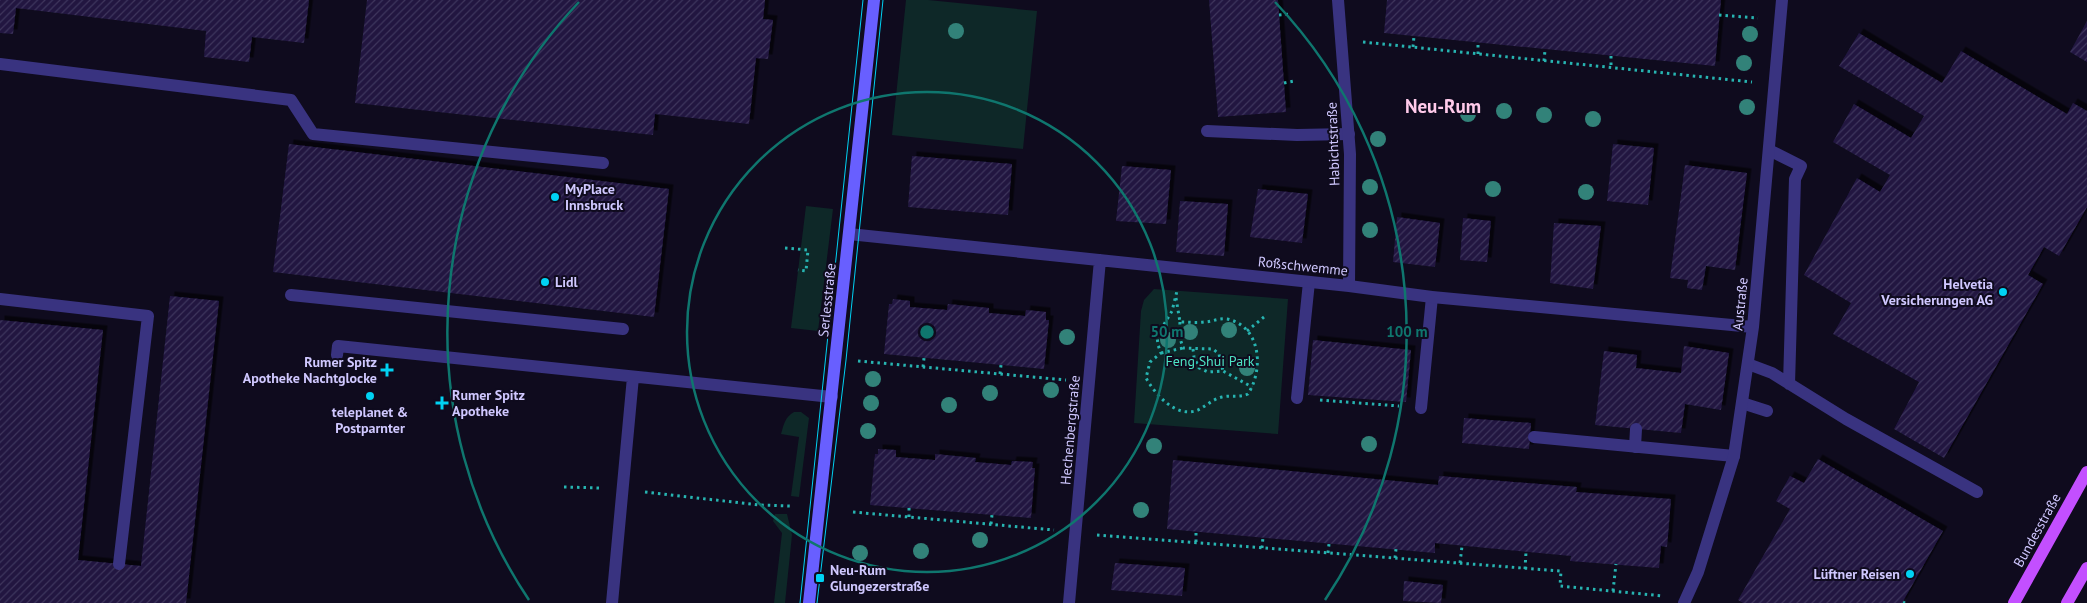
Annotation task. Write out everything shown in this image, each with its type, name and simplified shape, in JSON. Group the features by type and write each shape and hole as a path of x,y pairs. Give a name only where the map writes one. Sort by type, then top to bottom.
{"main road":[{"name":"Bundesstraße","path":"2014,603 2087,472"},
{"path":"2067,603 2087,568"}],"street":[{"name":"Serlesstraße","path":"809,603 874,0"},
{"name":"Habichtstraße","path":"1338,0 1350,154 1349,286"},
{"name":"Austraße","path":"1685,601 1698,572 1734,456 1754,327 1782,0"},
{"path":"0,64 291,100 313,134 603,163"},
{"path":"1207,131 1297,135 1349,134"},
{"path":"1769,150 1801,166 1796,179 1789,384"},
{"name":"Roßschwemme","path":"849,234 1349,286 1432,297 1754,327"},
{"name":"Hechenbergstraße","path":"1069,603 1100,260"},
{"path":"1297,398 1309,282"},
{"path":"291,295 624,329"},
{"path":"1421,408 1432,297"},
{"path":"0,299 148,316 119,564"},
{"path":"337,355 338,346 633,378 832,397"},
{"path":"1748,364 1772,373 1846,419 1977,492"},
{"path":"612,603 633,378"},
{"path":"1742,403 1767,411"},
{"path":"1634,447 1636,429"},
{"path":"1534,437 1734,456"}],"path":[{"path":"1279,16 1290,14"},
{"path":"1719,15 1780,20"},
{"path":"1413,47 1414,36"},
{"path":"1342,39 1775,85"},
{"path":"1478,43 1478,54"},
{"path":"1544,61 1545,50"},
{"path":"1611,56 1611,68"},
{"path":"1284,83 1294,81"},
{"path":"785,248 808,250 806,271 798,270"},
{"path":"1161,353 1157,336 1172,311 1180,269"},
{"path":"1176,298 1180,322 1179,335 1183,348"},
{"path":"1247,331 1264,317"},
{"path":"1180,322 1206,322 1218,318 1229,320 1247,331 1257,351 1258,363 1252,387 1248,394 1241,397 1222,397 1196,410 1187,412 1179,410 1160,398 1146,378 1150,362 1161,353 1183,348 1213,349 1220,354 1223,371"},
{"path":"1193,349 1199,368 1208,372 1223,371 1252,387"},
{"path":"924,358 924,367"},
{"path":"836,360 1089,382"},
{"path":"1000,374 1001,365"},
{"path":"1297,398 1359,401 1421,408"},
{"path":"564,487 622,489 760,505 791,506"},
{"path":"909,508 909,517"},
{"path":"853,512 1076,533 1561,571 1560,586 1685,601"},
{"path":"990,524 992,515"},
{"path":"1196,532 1196,542"},
{"path":"1262,548 1263,537"},
{"path":"1328,553 1329,544"},
{"path":"1460,563 1462,546"},
{"path":"1395,558 1396,549"},
{"path":"1525,569 1526,552"},
{"path":"1613,591 1616,564"}],"green space":[{"path":"906,0 928,0 1037,11 1023,149 892,135"},
{"path":"806,206 833,209 818,331 791,328"},
{"name":"Feng Shui Park","path":"1154,289 1288,299 1278,434 1134,423 1141,311 1144,300"},
{"path":"794,412 801,412 809,418 799,497 791,496 799,437 781,434 784,424"},
{"path":"775,514 787,514 792,535 785,603 774,603 782,533 773,521"}],"building":[{"path":"0,0 309,0 304,43 252,37 249,62 204,57 206,31 16,8 13,34 0,33"},
{"path":"367,0 765,0 763,19 773,20 768,59 756,58 749,124 655,114 653,135 355,103"},
{"path":"1209,0 1278,0 1286,112 1218,117"},
{"path":"1387,0 1721,0 1715,66 1384,33"},
{"path":"2087,21 2087,62 2070,52"},
{"path":"1859,33 1942,83 1961,51 2067,114 2073,103 2087,111 2087,207 2059,256 2044,247 2028,275 2043,284 1944,458 1894,429 1919,382 1833,334 1851,303 1804,275 1857,178 1880,192 1890,175 1833,142 1854,104 1911,138 1924,116 1839,66"},
{"path":"289,144 669,189 654,317 273,272"},
{"path":"1613,144 1654,148 1648,205 1607,201"},
{"path":"912,156 1012,164 1008,215 908,207"},
{"path":"1685,165 1747,173 1735,270 1706,266 1702,290 1687,288 1688,280 1670,278"},
{"path":"1122,166 1171,170 1166,224 1116,221"},
{"path":"1258,189 1308,194 1302,243 1250,237"},
{"path":"1180,201 1228,204 1224,256 1176,252"},
{"path":"1397,217 1440,223 1435,267 1393,262"},
{"path":"1463,218 1491,221 1487,262 1460,260"},
{"path":"1554,223 1601,226 1593,289 1550,283"},
{"path":"170,296 219,301 186,603 0,603 0,320 103,330 78,560 141,566"},
{"path":"893,299 910,301 910,307 947,310 948,304 989,308 989,313 1025,316 1026,310 1046,312 1046,320 1049,320 1044,369 884,354 889,304 892,304"},
{"path":"1313,340 1411,350 1406,402 1308,395"},
{"path":"1684,346 1729,353 1721,410 1685,404 1681,433 1595,425 1604,351 1637,355 1636,368 1681,373"},
{"path":"1464,418 1531,423 1529,449 1462,443"},
{"path":"878,449 896,450 896,457 935,460 935,454 976,458 975,462 1011,465 1012,461 1033,462 1032,468 1035,468 1031,518 870,505 875,454 878,454"},
{"path":"1818,459 1943,531 1902,603 1743,603 1738,600 1790,509 1776,501 1790,476 1804,483"},
{"path":"1173,460 1438,485 1439,476 1577,487 1576,492 1671,499 1667,547 1661,546 1659,568 1570,561 1571,556 1435,543 1435,553 1167,529"},
{"path":"1115,563 1185,568 1182,596 1111,590"},
{"path":"1404,581 1443,585 1441,603 1403,601"}],"tram line":[{"path":"800,603 863,0"},
{"path":"817,603 846,360 883,0"}],"place":[{"name":"MyPlace Innsbruck","path":"555,197"},
{"name":"Lidl","path":"545,282"},
{"name":"Helvetia Versicherungen AG","path":"2003,292"},
{"name":"Rumer Spitz Apotheke Nachtglocke","path":"387,370"},
{"name":"teleplanet & Postparnter","path":"370,396"},
{"name":"Rumer Spitz Apotheke","path":"442,403"},
{"name":"Lüftner Reisen","path":"1910,574"},
{"name":"Neu-Rum Glungezerstraße","path":"820,578"}],"district":[{"name":"Neu-Rum","path":"1443,106"}]}
